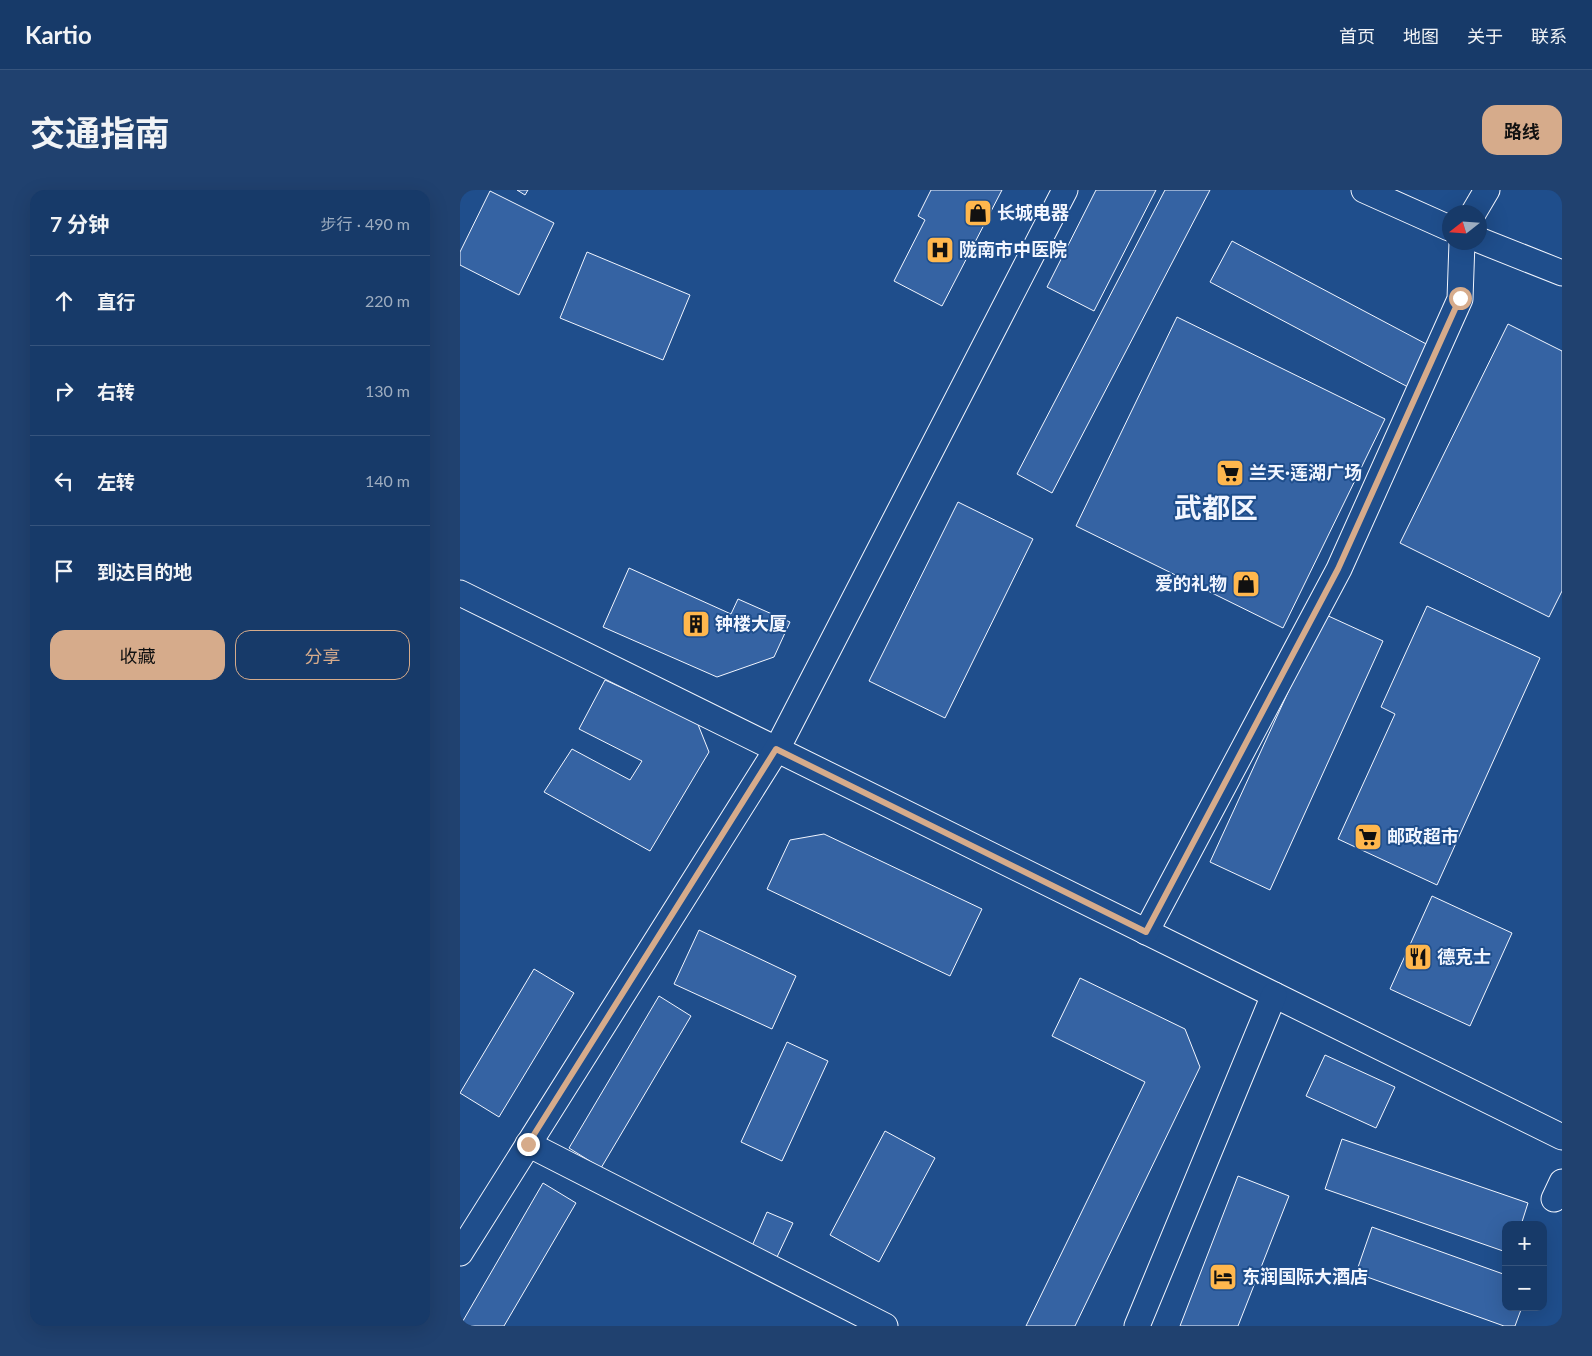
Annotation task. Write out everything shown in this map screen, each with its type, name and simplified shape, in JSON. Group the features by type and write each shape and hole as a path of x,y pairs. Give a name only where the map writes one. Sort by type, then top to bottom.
{"street":[{"path":"460,1253 776,749 1065,190"},
{"path":"1364,190 1442,224"},
{"path":"1478,205 1487,190"},
{"path":"1487,243 1562,273"},
{"path":"1146,932 1338,569 1460,298 1462,250"},
{"path":"460,593 1562,1138"},
{"path":"1138,1326 1274,995"},
{"path":"528,1144 885,1326"}],"building":[{"path":"517,190 528,190 525,195"},
{"name":"陇南市中医院","path":"931,190 1002,190 942,306 894,281 925,220 918,216"},
{"path":"1096,190 1156,190 1094,311 1047,287"},
{"path":"1165,190 1210,190 1052,493 1017,474"},
{"path":"490,191 554,223 519,295 460,265 460,252"},
{"path":"1232,241 1430,346 1408,387 1210,282"},
{"path":"587,252 690,295 663,360 560,318"},
{"name":"兰天·莲湖广场","path":"1177,317 1385,419 1283,628 1076,526"},
{"path":"1508,324 1562,351 1562,591 1549,617 1400,543"},
{"path":"958,502 1033,539 945,718 869,681"},
{"name":"钟楼大厦","path":"629,568 731,614 738,599 790,622 774,657 717,677 603,627"},
{"path":"1427,606 1540,658 1437,885 1338,839 1395,714 1381,707"},
{"path":"1324,614 1383,641 1270,890 1210,862"},
{"path":"605,680 697,722 709,752 650,851 544,792 572,749 630,780 642,761 579,729"},
{"path":"824,834 982,909 950,976 767,889 790,840"},
{"path":"1432,896 1512,933 1470,1026 1390,989"},
{"path":"699,930 796,976 772,1029 674,984"},
{"path":"534,969 574,993 499,1117 460,1093"},
{"path":"1080,978 1185,1029 1200,1067 1075,1326 1026,1326 1145,1082 1052,1036"},
{"path":"659,996 691,1016 601,1168 569,1148"},
{"path":"787,1042 828,1061 782,1161 741,1142"},
{"path":"1325,1055 1395,1087 1376,1128 1306,1096"},
{"path":"885,1131 935,1158 879,1262 830,1235"},
{"path":"1342,1139 1528,1203 1522,1221 1502,1221 1502,1251 1325,1189"},
{"path":"1238,1176 1289,1196 1238,1326 1180,1326"},
{"path":"543,1183 576,1203 504,1326 460,1326"},
{"path":"767,1212 793,1223 777,1257 752,1246"},
{"path":"1372,1227 1502,1274 1502,1311 1521,1311 1515,1326 1504,1326 1356,1273"}],"place":[{"name":"长城电器","path":"978,213"},
{"name":"陇南市中医院","path":"940,250"},
{"name":"兰天·莲湖广场","path":"1230,473"},
{"name":"爱的礼物","path":"1246,584"},
{"name":"钟楼大厦","path":"696,624"},
{"name":"邮政超市","path":"1368,837"},
{"name":"德克士","path":"1418,957"},
{"name":"东润国际大酒店","path":"1223,1277"}],"district":[{"name":"武都区","path":"1216,508"}],"route":[{"path":"528,1144 776,749 1146,932 1338,569 1460,298"}]}
